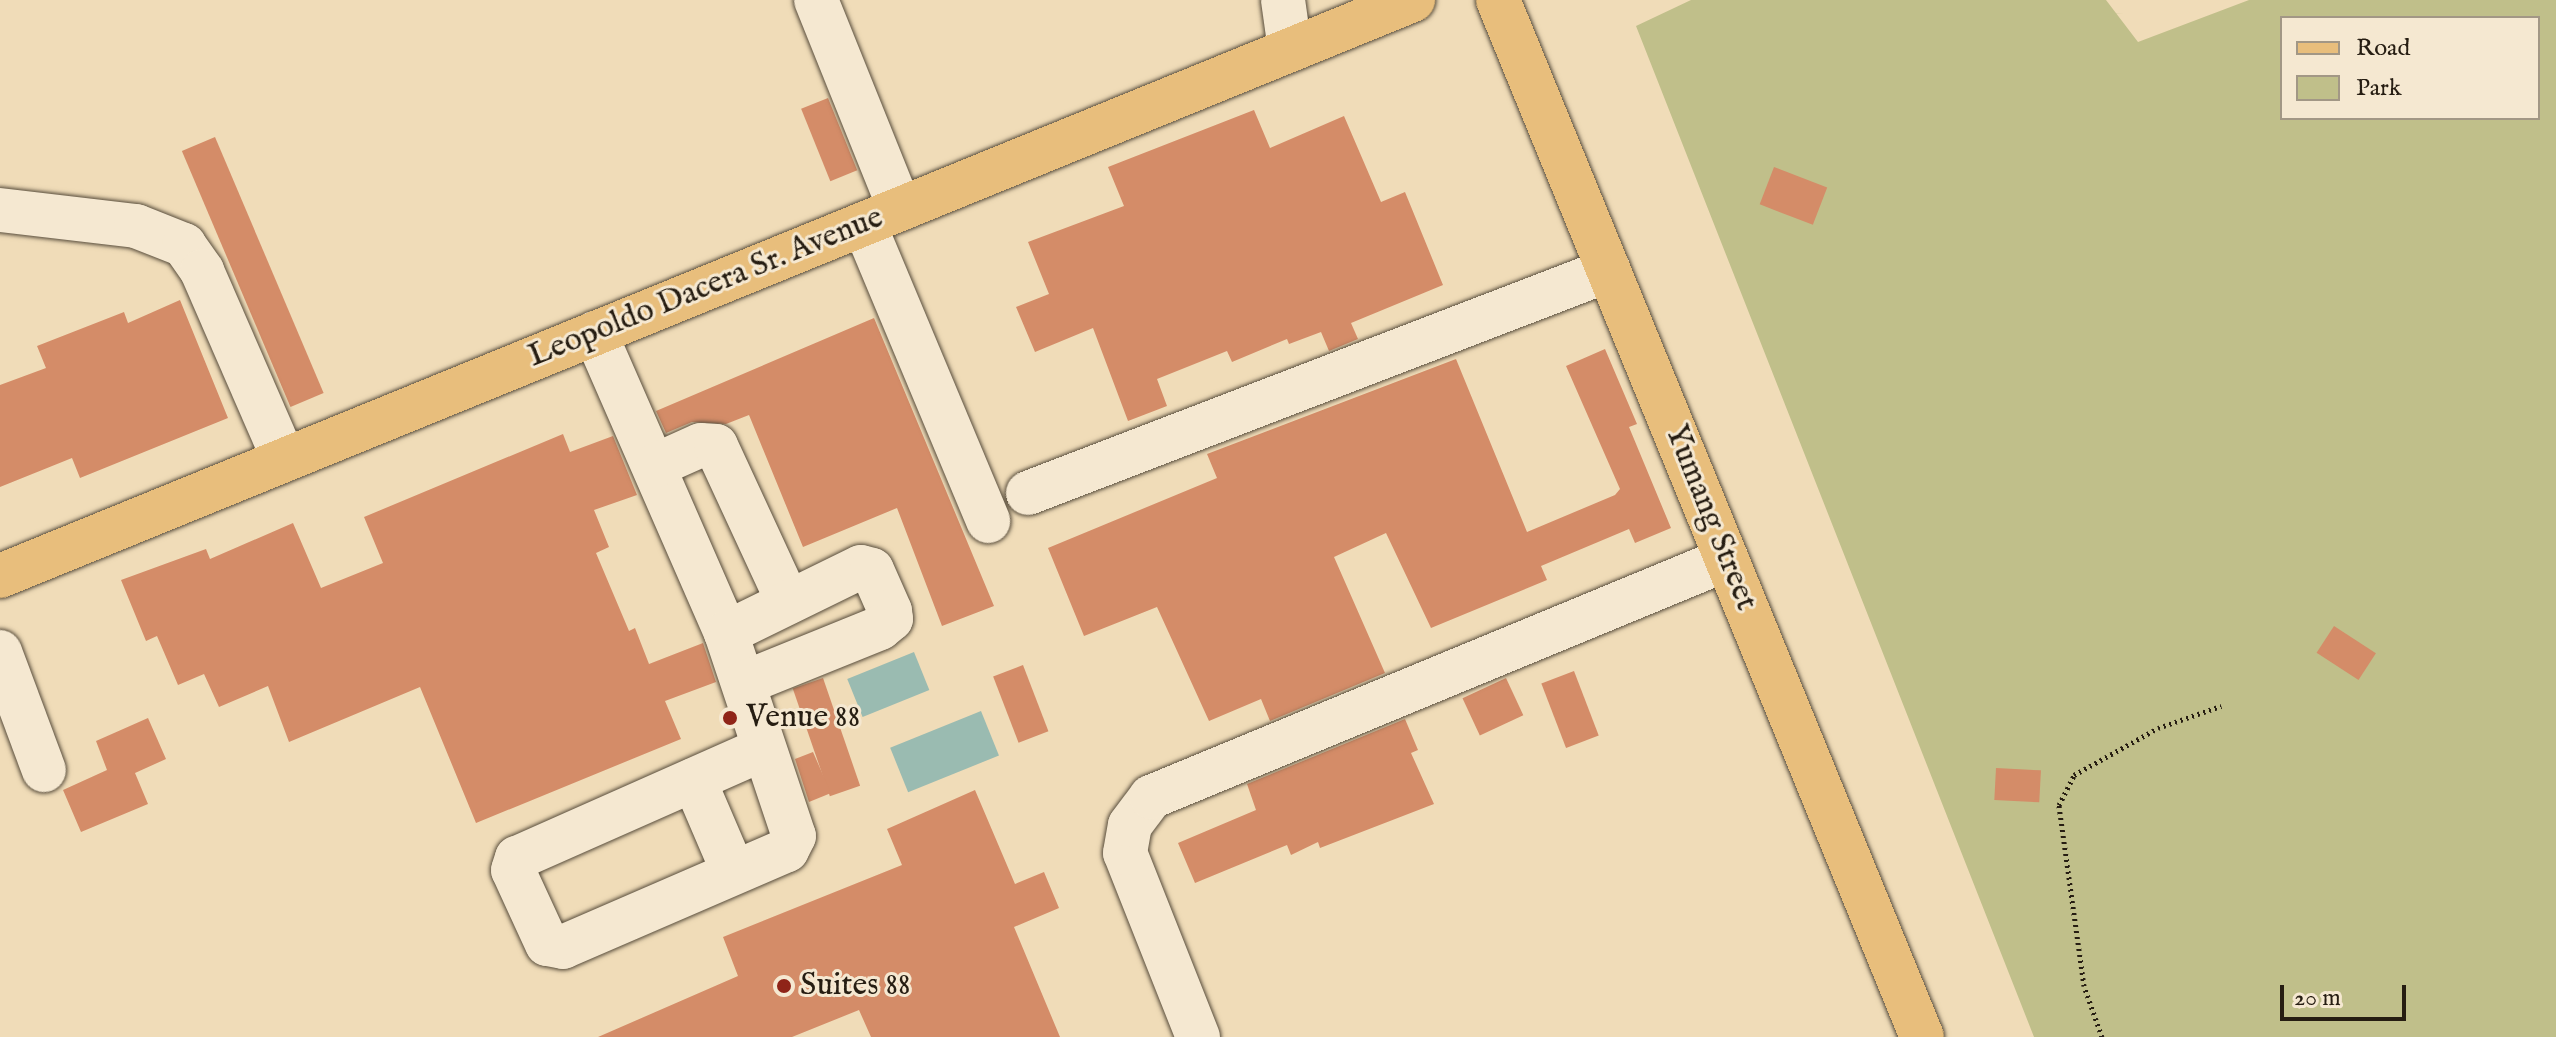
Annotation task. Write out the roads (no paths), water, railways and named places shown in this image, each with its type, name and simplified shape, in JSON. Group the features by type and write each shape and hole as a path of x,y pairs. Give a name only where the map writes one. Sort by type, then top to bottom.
{"main road":[{"name":"Leopoldo Dacera Sr. Avenue","path":"0,576 1413,0"},
{"name":"Yumang Street","path":"1498,0 1922,1037"}],"street":[{"path":"816,0 882,216 988,521"},
{"path":"1283,0 1290,50"},
{"path":"0,210 136,226 184,245 202,271 284,460"},
{"path":"1028,493 1609,270"},
{"path":"595,333 726,633 744,683 761,750 793,829 793,844 563,947 547,944 540,935 513,870 517,858 761,750"},
{"path":"654,466 701,445 716,446 788,602"},
{"path":"1198,1037 1125,853 1130,825 1151,797 1727,559"},
{"path":"726,633 868,568 891,619 744,683"},
{"path":"0,652 44,770"},
{"path":"694,780 733,871"}],"water":[{"path":"914,652 929,690 863,717 847,679"},
{"path":"981,711 999,756 908,792 890,748"}],"place":[{"name":"Venue 88","path":"730,718"},
{"name":"Suites 88","path":"784,986"}]}
